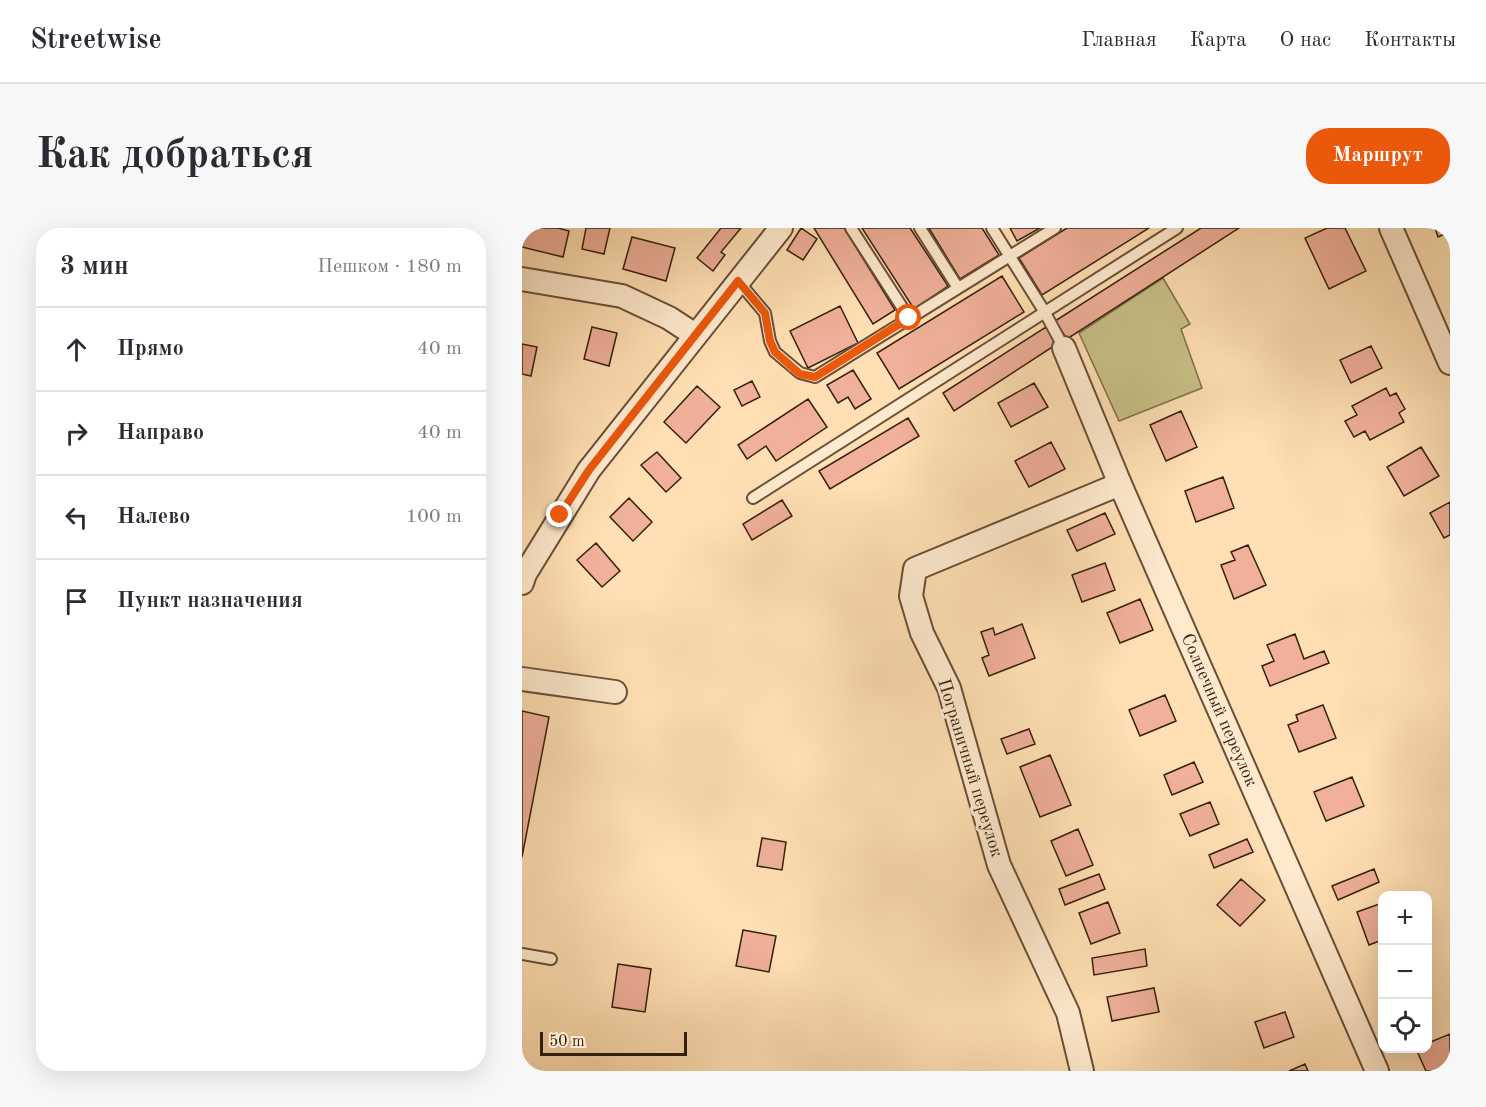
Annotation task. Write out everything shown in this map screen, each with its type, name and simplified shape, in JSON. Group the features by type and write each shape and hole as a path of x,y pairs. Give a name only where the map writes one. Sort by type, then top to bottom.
{"street":[{"path":"522,583 531,564 589,470 781,228"},
{"path":"1391,228 1450,363"},
{"path":"522,279 622,296 669,318 695,334"},
{"name":"Солнечный переулок","path":"1064,348 1120,484 1377,1071"},
{"name":"Пограничный переулок","path":"1082,1071 1068,1013 999,865 949,688 922,633 911,596 915,569 1120,484"},
{"path":"522,679 615,692"}],"lane":[{"path":"851,228 909,318"},
{"path":"920,228 958,288"},
{"path":"992,228 1044,311 1064,348"},
{"path":"738,281 765,313 770,341 775,352 800,374 815,377 1055,228"},
{"path":"753,498 1177,228"},
{"path":"522,954 551,959"}],"shaded area":[{"path":"1163,278 1190,324 1181,329 1202,388 1119,421 1079,333"}],"building":[{"path":"526,228 558,228 569,231 563,257 522,247"},
{"path":"586,228 610,228 604,254 582,249"},
{"path":"721,228 741,228 721,252 725,255 713,271 697,258"},
{"path":"801,228 817,239 803,260 787,250"},
{"path":"814,228 844,228 895,310 873,324"},
{"path":"862,228 910,228 948,286 914,309"},
{"path":"929,228 982,228 999,255 960,279"},
{"path":"1010,228 1040,228 1017,241"},
{"path":"1067,228 1149,228 1042,295 1019,258"},
{"path":"1201,228 1239,228 1067,339 1055,321"},
{"path":"1327,228 1345,228 1366,271 1329,289 1305,238"},
{"path":"1435,228 1450,228 1450,232 1438,237"},
{"path":"632,237 675,248 666,281 623,269"},
{"path":"1002,276 1024,312 899,389 877,353"},
{"path":"840,306 858,343 808,368 790,331"},
{"path":"592,327 617,333 609,366 584,359"},
{"path":"1046,327 1057,344 954,411 943,393"},
{"path":"522,344 537,347 531,376 522,374"},
{"path":"1371,346 1382,368 1351,383 1340,360"},
{"path":"853,370 871,399 855,409 848,397 838,403 827,385"},
{"path":"752,381 760,397 742,406 734,390"},
{"path":"1034,383 1048,407 1011,427 998,403"},
{"path":"697,386 720,407 686,443 664,422"},
{"path":"1386,388 1390,396 1396,393 1405,409 1399,413 1404,422 1370,440 1365,431 1354,437 1345,421 1357,415 1352,406"},
{"path":"808,399 827,427 776,461 766,446 747,459 738,445"},
{"path":"1181,411 1197,447 1166,461 1150,425"},
{"path":"908,418 919,436 830,489 819,471"},
{"path":"1051,442 1065,469 1029,487 1015,461"},
{"path":"1421,447 1439,476 1404,496 1387,467"},
{"path":"657,452 681,478 666,492 641,465"},
{"path":"1223,477 1234,508 1196,522 1185,491"},
{"path":"629,498 652,522 633,541 610,517"},
{"path":"782,500 792,516 752,540 743,524"},
{"path":"1450,502 1450,535 1444,538 1430,513"},
{"path":"1105,513 1115,534 1077,551 1067,530"},
{"path":"596,543 620,571 602,587 577,560"},
{"path":"1248,545 1266,585 1234,599 1221,565 1235,560 1231,552"},
{"path":"1105,563 1115,590 1082,602 1072,575"},
{"path":"1140,599 1153,630 1120,643 1107,613"},
{"path":"1022,624 1035,658 989,676 982,658 989,655 981,632 993,628 995,635"},
{"path":"1295,634 1304,659 1324,651 1329,663 1270,686 1262,666 1274,661 1267,645"},
{"path":"1165,695 1176,721 1140,736 1129,710"},
{"path":"1323,705 1336,738 1299,752 1288,725 1298,721 1296,715"},
{"path":"522,711 549,717 522,857"},
{"path":"1029,729 1035,744 1007,754 1001,739"},
{"path":"1050,755 1071,805 1040,817 1020,767"},
{"path":"1194,762 1203,782 1172,795 1164,775"},
{"path":"1352,777 1364,806 1326,821 1314,792"},
{"path":"1210,802 1219,824 1190,836 1180,814"},
{"path":"1078,829 1093,865 1066,876 1051,841"},
{"path":"762,838 786,842 782,870 757,866"},
{"path":"1247,839 1253,852 1214,868 1209,855"},
{"path":"1374,869 1379,882 1338,900 1332,886"},
{"path":"1099,874 1105,889 1065,905 1059,889"},
{"path":"1241,879 1265,900 1240,926 1217,905"},
{"path":"1108,902 1120,933 1091,944 1079,913"},
{"path":"1378,904 1378,942 1369,945 1357,912"},
{"path":"743,930 776,936 769,972 736,966"},
{"path":"1145,949 1147,966 1094,975 1092,958"},
{"path":"618,964 651,969 645,1012 612,1007"},
{"path":"1154,988 1159,1012 1112,1021 1107,997"},
{"path":"1285,1012 1294,1037 1264,1048 1255,1022"},
{"path":"1450,1034 1450,1071 1426,1071 1418,1053 1432,1053 1432,1041"},
{"path":"1305,1064 1308,1071 1289,1071"}],"route":[{"path":"560,515 589,470 738,281 765,313 770,341 775,352 800,374 815,377 909,318"}]}
